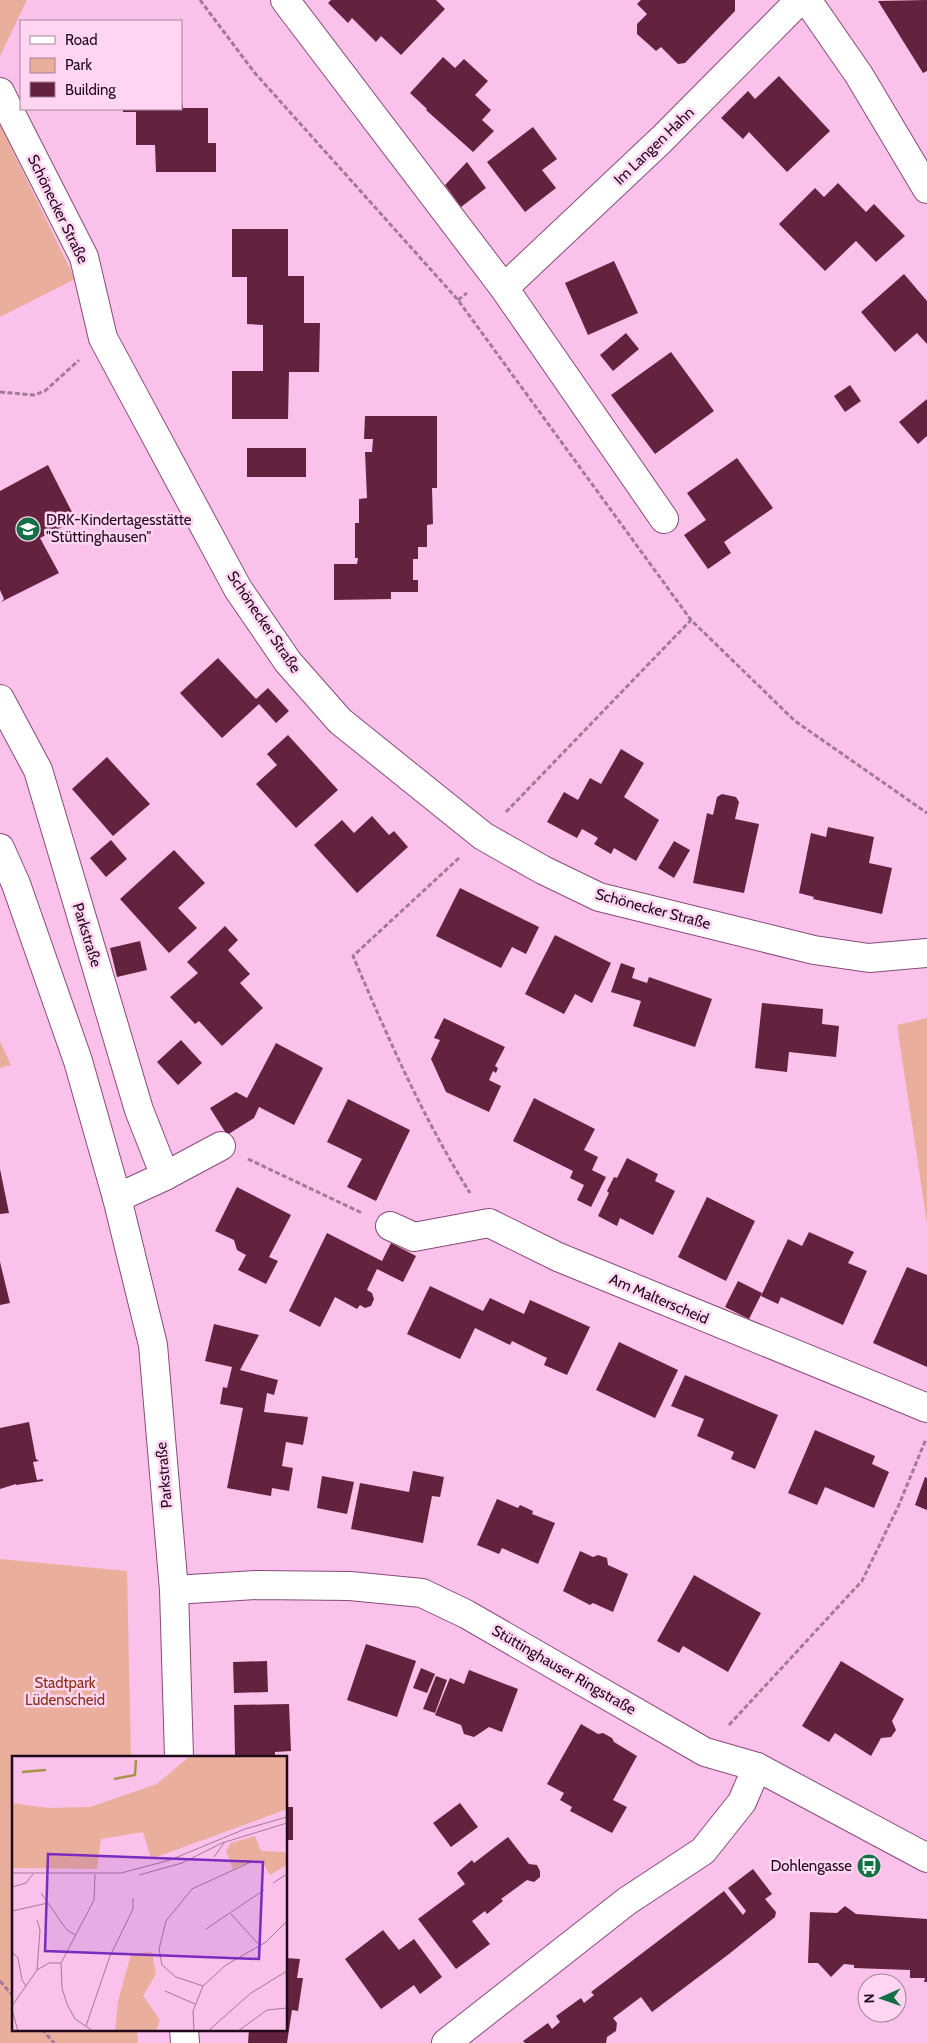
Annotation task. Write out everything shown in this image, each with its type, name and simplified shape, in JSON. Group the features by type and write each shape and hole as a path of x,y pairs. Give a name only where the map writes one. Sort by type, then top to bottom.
{"street":[{"path":"285,0 504,288 664,519"},
{"name":"Im Langen Hahn","path":"504,288 661,140 800,0"},
{"path":"807,0 859,76 927,189"},
{"name":"Schönecker Straße","path":"0,92 84,257 103,338 238,589 288,662 340,721 483,836 544,870 599,897 814,950 869,958 927,953"},
{"name":"Parkstraße","path":"0,699 38,770 139,1110 165,1176"},
{"name":"Parkstraße","path":"0,848 16,884 78,1062 117,1198 153,1345 174,1590 179,1756"},
{"path":"117,1198 165,1176 220,1146"},
{"path":"390,1226 414,1237 489,1223"},
{"name":"Am Malterscheid","path":"489,1223 567,1261 927,1408"},
{"name":"Stüttinghauser Ringstraße","path":"174,1590 256,1585 341,1586 422,1593 466,1614 705,1752 757,1767 927,1858"},
{"path":"460,2038 627,1901 702,1851 742,1802 757,1767"},
{"path":"184,2030 185,2043"}],"path":[{"path":"200,0 254,72 458,300 691,620 795,721 927,813"},
{"path":"0,392 34,395 45,391 103,338"},
{"path":"489,1223 442,1147 392,1046 353,956 483,836 691,620"},
{"path":"220,1146 390,1226"},
{"path":"705,1752 862,1580 898,1508 927,1436"},
{"path":"0,1981 12,1994"},
{"path":"43,2030 54,2043"}],"green space":[{"path":"0,0 27,0 0,56"},
{"path":"0,125 75,279 0,317"},
{"path":"927,1018 927,1223 897,1025"},
{"path":"0,1041 11,1065 0,1068"},
{"name":"Stadtpark Lüdenscheid","path":"0,1559 127,1571 131,1756 12,1756 12,2030 137,2030 138,2043 0,2043"}],"building":[{"path":"331,0 436,0 445,9 401,55 381,36 376,42 352,18 348,23 328,3"},
{"path":"641,0 735,0 735,11 685,63 678,64 661,47 656,51 637,34 637,24 647,14 637,4"},
{"path":"927,0 927,71 923,73 878,1"},
{"path":"443,57 455,68 464,59 488,81 475,95 491,110 482,120 494,131 473,152 410,93"},
{"path":"779,76 830,131 787,172 749,132 743,139 721,118 748,91 755,99"},
{"path":"182,102 183,108 208,108 208,143 216,143 216,172 156,172 155,145 136,145 136,112 123,112 123,110 182,110"},
{"path":"533,127 557,159 542,170 556,188 525,212 487,162"},
{"path":"467,162 486,188 461,207 445,185"},
{"path":"838,183 866,212 874,204 905,236 876,262 856,241 825,271 779,224 815,188 824,197"},
{"path":"232,229 288,229 288,276 304,276 304,323 320,323 319,372 289,372 288,419 232,419 232,371 263,371 263,325 247,324 247,277 232,277"},
{"path":"614,261 638,313 588,335 565,283"},
{"path":"904,274 927,301 927,344 917,333 895,352 861,312"},
{"path":"626,333 639,349 613,371 600,355"},
{"path":"671,352 714,411 655,454 611,395"},
{"path":"850,385 861,401 845,412 834,396"},
{"path":"927,399 927,436 918,444 899,422"},
{"path":"365,416 437,416 437,488 432,488 433,524 427,525 427,547 418,547 418,559 413,559 413,580 418,580 418,592 391,592 391,599 334,600 334,564 357,564 358,558 355,558 355,523 359,523 359,499 367,498 365,452 372,452 373,439 364,439"},
{"path":"247,448 306,448 306,477 247,477"},
{"path":"737,458 773,508 724,542 731,553 708,569 684,535 706,520 687,493"},
{"name":"DRK-Kindertagesstätte \"Stüttinghausen\"","path":"48,465 76,520 40,538 59,573 1,602 4,599 0,590 0,491"},
{"path":"218,658 256,699 268,688 289,711 276,723 259,704 222,738 180,693"},
{"path":"288,735 338,790 296,828 256,784 277,765 267,754"},
{"path":"621,749 644,763 624,797 659,820 636,861 614,848 611,854 594,844 598,838 582,829 577,838 547,822 564,792 578,800 590,778 601,784"},
{"path":"107,757 150,804 113,836 72,789"},
{"path":"722,794 736,797 739,802 735,819 759,824 744,893 693,883 707,813 713,815 717,797"},
{"path":"372,816 389,835 394,831 408,847 357,893 314,845 342,820 354,833"},
{"path":"828,827 874,837 869,863 892,868 882,914 813,899 814,897 799,893 811,833 826,837"},
{"path":"111,840 127,859 106,877 90,858"},
{"path":"674,841 690,850 674,878 658,868"},
{"path":"174,850 205,883 178,908 197,928 169,953 120,899"},
{"path":"460,888 539,927 526,954 512,947 501,968 436,936"},
{"path":"225,926 238,940 228,950 250,974 240,983 263,1008 222,1046 199,1021 195,1024 170,997 198,973 187,962"},
{"path":"555,935 611,963 592,1003 575,994 564,1014 525,994"},
{"path":"140,941 147,970 117,977 110,948"},
{"path":"621,963 635,968 632,978 647,983 649,977 712,999 695,1047 633,1026 641,1001 611,992"},
{"path":"762,1003 823,1009 822,1024 839,1026 836,1057 789,1052 787,1072 755,1068"},
{"path":"444,1018 505,1047 495,1066 498,1068 496,1073 493,1071 489,1080 501,1086 489,1112 446,1092 431,1059 440,1040 434,1038"},
{"path":"181,1040 202,1063 178,1085 157,1062"},
{"path":"276,1043 323,1068 294,1125 259,1107 254,1118 227,1135 210,1108 236,1092 247,1098"},
{"path":"534,1098 595,1129 584,1150 598,1157 592,1170 606,1177 591,1207 577,1200 584,1185 570,1178 573,1171 513,1141"},
{"path":"348,1099 410,1130 376,1201 347,1187 362,1159 327,1142"},
{"path":"627,1158 658,1174 655,1181 675,1191 653,1235 620,1218 617,1226 598,1216 614,1177 617,1178"},
{"path":"0,1169 9,1213 0,1214"},
{"path":"237,1187 291,1215 269,1257 278,1261 266,1284 238,1270 246,1255 237,1250 234,1240 215,1231"},
{"path":"707,1197 755,1221 726,1281 678,1257"},
{"path":"809,1232 854,1252 848,1263 867,1271 843,1325 781,1297 778,1304 761,1296 788,1239 802,1246"},
{"path":"327,1233 382,1261 391,1243 416,1256 403,1282 377,1269 367,1290 372,1293 374,1299 371,1306 365,1308 360,1305 357,1309 335,1297 320,1327 289,1311"},
{"path":"0,1262 10,1303 0,1305"},
{"path":"907,1267 927,1275 927,1367 873,1343"},
{"path":"738,1281 762,1293 749,1319 725,1307"},
{"path":"430,1286 483,1311 490,1298 524,1314 530,1300 590,1327 567,1375 544,1365 547,1358 512,1341 510,1345 475,1328 460,1359 407,1334"},
{"path":"214,1324 259,1335 240,1370 278,1380 274,1395 267,1393 264,1412 308,1417 303,1445 286,1442 282,1466 293,1468 289,1491 272,1488 271,1496 227,1488 243,1408 220,1404 223,1387 227,1388 232,1367 205,1361"},
{"path":"619,1342 678,1370 655,1418 596,1390"},
{"path":"685,1375 778,1415 755,1469 731,1459 734,1452 697,1436 704,1419 671,1406"},
{"path":"29,1422 36,1459 39,1461 33,1462 37,1480 43,1479 43,1481 16,1484 0,1489 0,1428"},
{"path":"815,1430 875,1456 872,1464 889,1472 874,1508 825,1487 817,1505 788,1493"},
{"path":"413,1471 444,1477 440,1497 432,1496 423,1543 351,1529 360,1483 409,1492"},
{"path":"322,1476 354,1482 347,1514 317,1508"},
{"path":"925,1477 927,1478 927,1510 915,1505"},
{"path":"497,1499 518,1508 520,1505 533,1511 532,1514 555,1523 538,1564 502,1548 499,1554 477,1545"},
{"path":"580,1551 593,1557 598,1555 607,1558 608,1565 628,1574 613,1612 593,1603 590,1605 563,1591"},
{"path":"694,1575 761,1613 728,1672 683,1646 679,1653 657,1641"},
{"path":"366,1644 416,1661 397,1717 347,1700"},
{"path":"267,1661 268,1692 234,1693 233,1662"},
{"path":"841,1661 904,1699 892,1721 896,1730 891,1737 881,1738 871,1756 835,1733 829,1742 802,1726"},
{"path":"421,1668 435,1674 427,1693 413,1688"},
{"path":"469,1670 518,1689 502,1732 489,1727 474,1737 464,1734 461,1725 435,1715 450,1678 464,1684"},
{"path":"436,1676 447,1680 435,1713 423,1709"},
{"path":"289,1704 291,1751 275,1752 275,1756 235,1756 234,1705"},
{"path":"581,1724 598,1734 603,1733 612,1738 614,1742 637,1756 613,1800 627,1807 612,1833 570,1811 572,1807 560,1800 564,1793 547,1784"},
{"path":"460,1803 478,1827 451,1847 433,1823"},
{"path":"288,1807 293,1807 293,1840 288,1840"},
{"path":"508,1837 529,1864 537,1865 540,1877 534,1882 527,1880 501,1899 503,1901 487,1914 485,1911 472,1921 490,1944 456,1969 418,1919 465,1884 457,1873 472,1860 474,1863"},
{"path":"753,1869 772,1894 765,1899 776,1912 775,1917 652,2012 641,1997 613,2018 617,2023 616,2031 607,2037 606,2043 525,2043 523,2041 548,2023 552,2029 560,2022 556,2016 581,1998 584,2003 594,1995 591,1992 724,1891 743,1915 746,1911 728,1888"},
{"path":"845,1906 856,1914 927,1919 927,1982 924,1982 925,1978 910,1978 910,1970 854,1968 854,1965 844,1964 831,1977 818,1963 808,1963 810,1912 837,1913"},
{"path":"383,1930 399,1950 414,1939 442,1977 420,1994 414,1985 381,2009 345,1959"},
{"path":"288,1958 300,1959 297,1978 303,1978 298,2011 292,2010 287,2043 248,2043 249,2030 288,2030"}],"place":[{"name":"DRK-Kindertagesstätte \"Stüttinghausen\"","path":"28,529"},
{"name":"Dohlengasse","path":"869,1866"}]}
